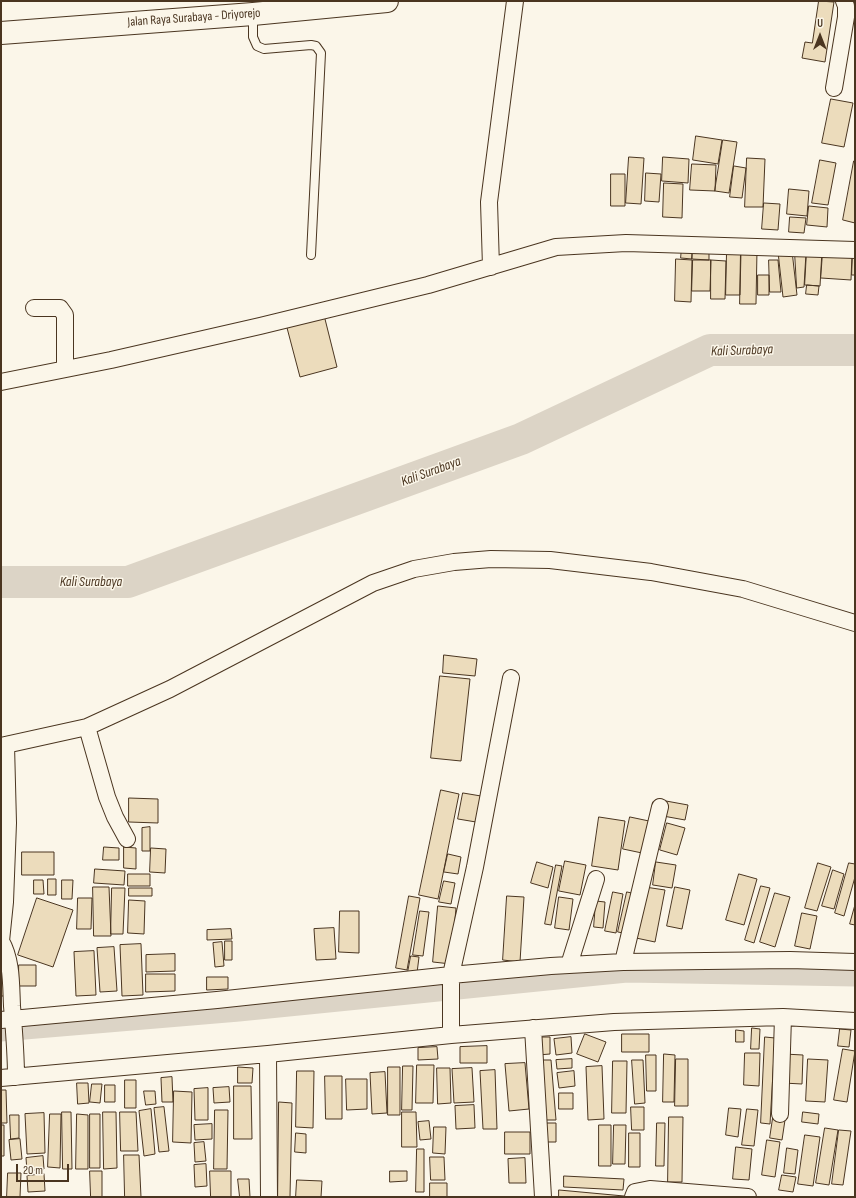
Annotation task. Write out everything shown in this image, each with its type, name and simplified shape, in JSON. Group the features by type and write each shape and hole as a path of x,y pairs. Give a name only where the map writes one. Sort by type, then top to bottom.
{"main road":[{"name":"Jalan Raya Surabaya - Driyorejo","path":"1,33 253,14 283,6 382,1"}],"street":[{"path":"491,267 489,202 515,1"},
{"path":"834,88 846,17 846,6 844,1"},
{"path":"1,382 111,360 268,324 428,285 556,248 626,243 855,250"},
{"path":"34,308 60,308 65,315 65,369"},
{"path":"855,623 743,589 651,572 550,560 491,559 454,562 414,569 373,583 170,688 87,728 3,745 8,823 5,902 1,941 8,958 10,970 9,1022 11,1073 268,1054 452,1029 532,1028 614,1022 783,1017 855,1021"},
{"path":"452,1029 450,979 475,867 511,678"},
{"path":"87,728 107,797 115,817 127,839"},
{"path":"623,962 660,807"},
{"path":"569,965 596,879"},
{"path":"9,1022 217,1000 450,979 569,965 623,962 790,960 855,962"},
{"path":"780,1114 783,1017"},
{"path":"532,1028 543,1197"},
{"path":"268,1054 269,1197"},
{"path":"632,1197 635,1192 650,1189 748,1197"}],"lane":[{"path":"253,14 253,37 257,46 260,48 311,45 316,46 321,53 311,255"}],"building":[{"path":"819,1 834,2 825,62 802,58 805,42 812,43"},
{"path":"831,99 853,103 844,147 822,143"},
{"path":"696,136 722,140 718,164 693,160"},
{"path":"723,140 737,142 729,193 715,191"},
{"path":"629,157 644,158 641,204 626,203"},
{"path":"663,157 689,159 688,183 662,181"},
{"path":"747,158 765,159 763,207 745,207"},
{"path":"820,160 836,163 828,205 812,203"},
{"path":"855,161 855,223 843,220"},
{"path":"692,164 716,165 715,191 690,190"},
{"path":"734,166 746,168 742,198 730,197"},
{"path":"646,173 661,174 659,202 645,201"},
{"path":"611,174 625,174 625,206 611,206"},
{"path":"664,183 683,184 682,218 663,217"},
{"path":"789,189 809,191 807,216 787,214"},
{"path":"764,203 780,204 778,230 762,229"},
{"path":"809,206 828,208 827,227 807,225"},
{"path":"790,217 806,218 804,233 789,232"},
{"path":"682,247 692,247 692,259 681,258"},
{"path":"693,249 709,249 709,260 692,259"},
{"path":"741,249 757,250 756,304 740,304"},
{"path":"727,250 741,250 740,295 726,295"},
{"path":"807,250 822,251 820,286 805,285"},
{"path":"853,250 855,251 855,275 852,275"},
{"path":"792,251 797,295 783,297 778,252"},
{"path":"823,252 852,254 851,280 821,278"},
{"path":"795,253 806,253 804,287 797,288"},
{"path":"676,259 692,260 691,302 675,301"},
{"path":"693,260 711,260 710,291 692,291"},
{"path":"711,260 726,261 725,299 711,299"},
{"path":"769,260 778,260 781,292 770,292"},
{"path":"758,275 769,275 769,295 758,295"},
{"path":"807,285 819,286 818,295 806,294"},
{"path":"324,315 337,367 300,377 286,324"},
{"path":"444,655 477,659 475,676 443,673"},
{"path":"440,676 470,679 461,761 431,758"},
{"path":"441,790 459,794 438,899 419,895"},
{"path":"463,793 481,796 476,822 458,819"},
{"path":"129,798 158,799 158,823 129,822"},
{"path":"666,801 688,805 685,820 663,816"},
{"path":"599,817 625,821 618,870 592,866"},
{"path":"630,817 649,821 642,853 623,849"},
{"path":"667,823 685,828 677,855 660,850"},
{"path":"150,827 150,851 142,851 142,828"},
{"path":"104,847 119,848 119,860 103,860"},
{"path":"124,847 136,848 136,869 124,868"},
{"path":"151,848 166,849 165,873 150,872"},
{"path":"22,852 54,852 54,875 22,875"},
{"path":"448,854 461,857 458,874 444,872"},
{"path":"565,861 586,865 580,895 559,891"},
{"path":"537,862 553,867 548,888 531,883"},
{"path":"656,862 676,865 672,888 653,885"},
{"path":"818,863 831,867 817,911 805,908"},
{"path":"849,863 855,864 855,877 844,916 835,913"},
{"path":"556,865 562,866 551,925 545,924"},
{"path":"95,869 125,871 124,885 94,883"},
{"path":"833,870 844,874 834,909 822,906"},
{"path":"128,874 150,874 150,886 128,886"},
{"path":"739,874 757,879 744,925 726,920"},
{"path":"48,879 56,879 56,895 48,895"},
{"path":"34,880 43,880 44,894 34,894"},
{"path":"62,880 73,880 72,899 62,899"},
{"path":"444,881 455,883 451,904 439,902"},
{"path":"761,886 770,888 754,943 745,940"},
{"path":"93,887 109,887 111,936 94,936"},
{"path":"645,887 665,890 655,942 636,938"},
{"path":"675,887 690,890 682,929 667,926"},
{"path":"112,888 125,888 123,934 111,934"},
{"path":"129,888 152,888 152,896 129,896"},
{"path":"613,892 623,894 616,933 605,931"},
{"path":"627,892 636,894 628,934 618,932"},
{"path":"775,893 790,897 775,947 760,942"},
{"path":"409,896 420,898 407,970 396,968"},
{"path":"507,896 524,897 520,962 503,960"},
{"path":"559,897 573,899 569,930 555,928"},
{"path":"37,898 73,910 53,967 18,955"},
{"path":"78,898 92,898 91,929 77,929"},
{"path":"129,900 145,901 144,934 128,933"},
{"path":"596,901 605,902 603,928 594,927"},
{"path":"855,905 855,925 850,924"},
{"path":"438,906 456,908 451,964 433,962"},
{"path":"340,911 359,911 359,953 339,952"},
{"path":"420,911 429,912 423,956 413,955"},
{"path":"802,913 817,916 810,949 795,946"},
{"path":"334,928 336,959 316,960 314,929"},
{"path":"231,929 232,939 207,940 207,930"},
{"path":"225,941 232,941 232,960 225,960"},
{"path":"222,942 224,966 215,967 213,943"},
{"path":"141,944 143,995 122,996 120,945"},
{"path":"114,947 117,991 100,992 97,948"},
{"path":"94,951 96,995 76,996 74,952"},
{"path":"175,954 175,971 146,972 146,955"},
{"path":"1,956 9,996 2,996"},
{"path":"411,956 419,957 417,973 408,972"},
{"path":"19,965 36,965 36,986 19,986"},
{"path":"146,974 175,974 175,991 146,992"},
{"path":"207,977 228,977 228,989 207,990"},
{"path":"752,1028 760,1029 759,1049 751,1049"},
{"path":"840,1029 851,1030 849,1047 838,1046"},
{"path":"736,1030 744,1031 744,1042 736,1042"},
{"path":"585,1034 606,1042 598,1062 577,1054"},
{"path":"622,1034 649,1034 649,1052 622,1052"},
{"path":"537,1037 550,1037 550,1054 538,1055"},
{"path":"571,1037 572,1053 556,1055 554,1039"},
{"path":"765,1037 775,1038 770,1124 761,1123"},
{"path":"487,1046 487,1063 460,1063 460,1047"},
{"path":"437,1047 438,1059 418,1060 418,1048"},
{"path":"843,1049 855,1051 847,1102 834,1100"},
{"path":"745,1053 760,1053 759,1086 744,1085"},
{"path":"664,1054 675,1055 674,1102 663,1102"},
{"path":"784,1054 803,1055 802,1084 783,1083"},
{"path":"646,1055 656,1055 656,1091 647,1091"},
{"path":"572,1059 572,1068 557,1069 556,1060"},
{"path":"676,1059 688,1059 688,1106 675,1106"},
{"path":"808,1059 828,1060 825,1102 806,1101"},
{"path":"538,1060 551,1060 556,1120 543,1120"},
{"path":"632,1060 643,1060 645,1103 635,1104"},
{"path":"613,1061 627,1061 626,1113 612,1113"},
{"path":"525,1063 529,1109 509,1111 505,1064"},
{"path":"417,1065 434,1065 433,1103 416,1103"},
{"path":"403,1066 413,1066 412,1110 402,1110"},
{"path":"602,1066 604,1119 588,1120 586,1067"},
{"path":"238,1067 253,1068 252,1083 238,1083"},
{"path":"388,1067 400,1067 400,1115 388,1115"},
{"path":"437,1068 450,1068 451,1103 438,1104"},
{"path":"472,1068 474,1102 454,1103 452,1069"},
{"path":"495,1070 497,1129 483,1129 480,1071"},
{"path":"297,1071 314,1071 313,1128 296,1127"},
{"path":"574,1071 575,1086 559,1088 557,1073"},
{"path":"385,1072 387,1113 372,1114 370,1073"},
{"path":"325,1076 342,1076 342,1119 326,1119"},
{"path":"172,1077 173,1102 162,1102 161,1078"},
{"path":"346,1079 367,1079 367,1109 347,1110"},
{"path":"125,1080 136,1080 136,1108 125,1108"},
{"path":"77,1083 88,1083 89,1103 78,1104"},
{"path":"92,1084 102,1084 100,1103 90,1102"},
{"path":"105,1085 115,1085 115,1102 105,1102"},
{"path":"234,1086 251,1086 252,1139 234,1139"},
{"path":"229,1087 230,1102 214,1103 213,1088"},
{"path":"208,1088 208,1120 195,1120 194,1089"},
{"path":"1,1090 6,1090 7,1123 1,1123"},
{"path":"144,1091 155,1091 156,1104 146,1105"},
{"path":"174,1091 192,1092 191,1143 173,1142"},
{"path":"559,1093 573,1093 573,1109 559,1109"},
{"path":"279,1102 292,1103 290,1197 278,1197"},
{"path":"474,1105 475,1128 456,1129 455,1106"},
{"path":"164,1107 169,1151 159,1152 154,1108"},
{"path":"631,1107 644,1107 644,1130 632,1130"},
{"path":"729,1108 741,1109 738,1137 726,1135"},
{"path":"151,1109 155,1154 144,1156 139,1111"},
{"path":"747,1109 758,1110 754,1146 742,1145"},
{"path":"215,1110 228,1110 227,1169 214,1169"},
{"path":"62,1112 71,1112 72,1169 63,1169"},
{"path":"103,1112 116,1112 117,1168 104,1169"},
{"path":"120,1112 136,1112 138,1151 121,1151"},
{"path":"402,1112 416,1112 417,1147 402,1147"},
{"path":"803,1112 819,1114 818,1124 802,1122"},
{"path":"44,1113 45,1153 27,1154 25,1114"},
{"path":"50,1114 61,1114 60,1168 48,1167"},
{"path":"77,1114 88,1115 88,1169 76,1169"},
{"path":"90,1114 100,1114 100,1168 90,1168"},
{"path":"10,1115 19,1115 19,1138 11,1139"},
{"path":"669,1117 683,1117 682,1182 668,1182"},
{"path":"773,1118 785,1120 782,1140 770,1138"},
{"path":"429,1121 431,1139 420,1140 418,1122"},
{"path":"545,1123 556,1123 556,1142 545,1142"},
{"path":"657,1123 665,1123 664,1166 656,1166"},
{"path":"212,1124 212,1139 195,1140 194,1125"},
{"path":"1,1125 4,1125 4,1156 1,1156"},
{"path":"599,1125 611,1125 611,1166 599,1166"},
{"path":"614,1125 626,1125 625,1164 613,1164"},
{"path":"434,1127 446,1127 445,1154 433,1153"},
{"path":"825,1128 838,1130 829,1185 816,1183"},
{"path":"839,1130 851,1131 843,1185 832,1184"},
{"path":"505,1132 530,1132 530,1154 505,1154"},
{"path":"296,1133 306,1134 306,1153 295,1152"},
{"path":"629,1133 640,1133 640,1167 629,1167"},
{"path":"805,1135 820,1137 813,1186 798,1184"},
{"path":"20,1139 22,1159 11,1160 9,1140"},
{"path":"767,1140 780,1142 775,1177 762,1175"},
{"path":"204,1142 206,1161 195,1162 194,1143"},
{"path":"736,1147 752,1149 749,1180 733,1179"},
{"path":"787,1148 798,1150 795,1174 784,1173"},
{"path":"417,1149 424,1149 424,1192 416,1192"},
{"path":"124,1155 139,1155 141,1197 125,1197"},
{"path":"43,1156 44,1169 27,1171 26,1158"},
{"path":"430,1157 444,1157 445,1180 431,1180"},
{"path":"525,1158 526,1183 509,1183 508,1159"},
{"path":"206,1164 207,1186 195,1187 194,1165"},
{"path":"90,1171 102,1171 102,1197 91,1197"},
{"path":"210,1171 231,1171 231,1197 211,1197"},
{"path":"390,1171 407,1171 407,1181 390,1182"},
{"path":"8,1173 21,1173 20,1197 7,1197"},
{"path":"44,1174 45,1191 28,1192 27,1176"},
{"path":"782,1175 796,1177 793,1192 779,1190"},
{"path":"564,1176 624,1179 623,1190 564,1187"},
{"path":"238,1179 249,1179 250,1197 240,1197"},
{"path":"297,1180 322,1181 321,1197 296,1197"},
{"path":"430,1183 447,1183 447,1197 430,1197"},
{"path":"559,1190 624,1196 624,1197 559,1197"}],"waterway":[{"name":"Kali Surabaya","path":"1,582 128,582 521,439 710,350 855,350"},
{"path":"1,1032 239,1012 627,973 855,977"}]}
